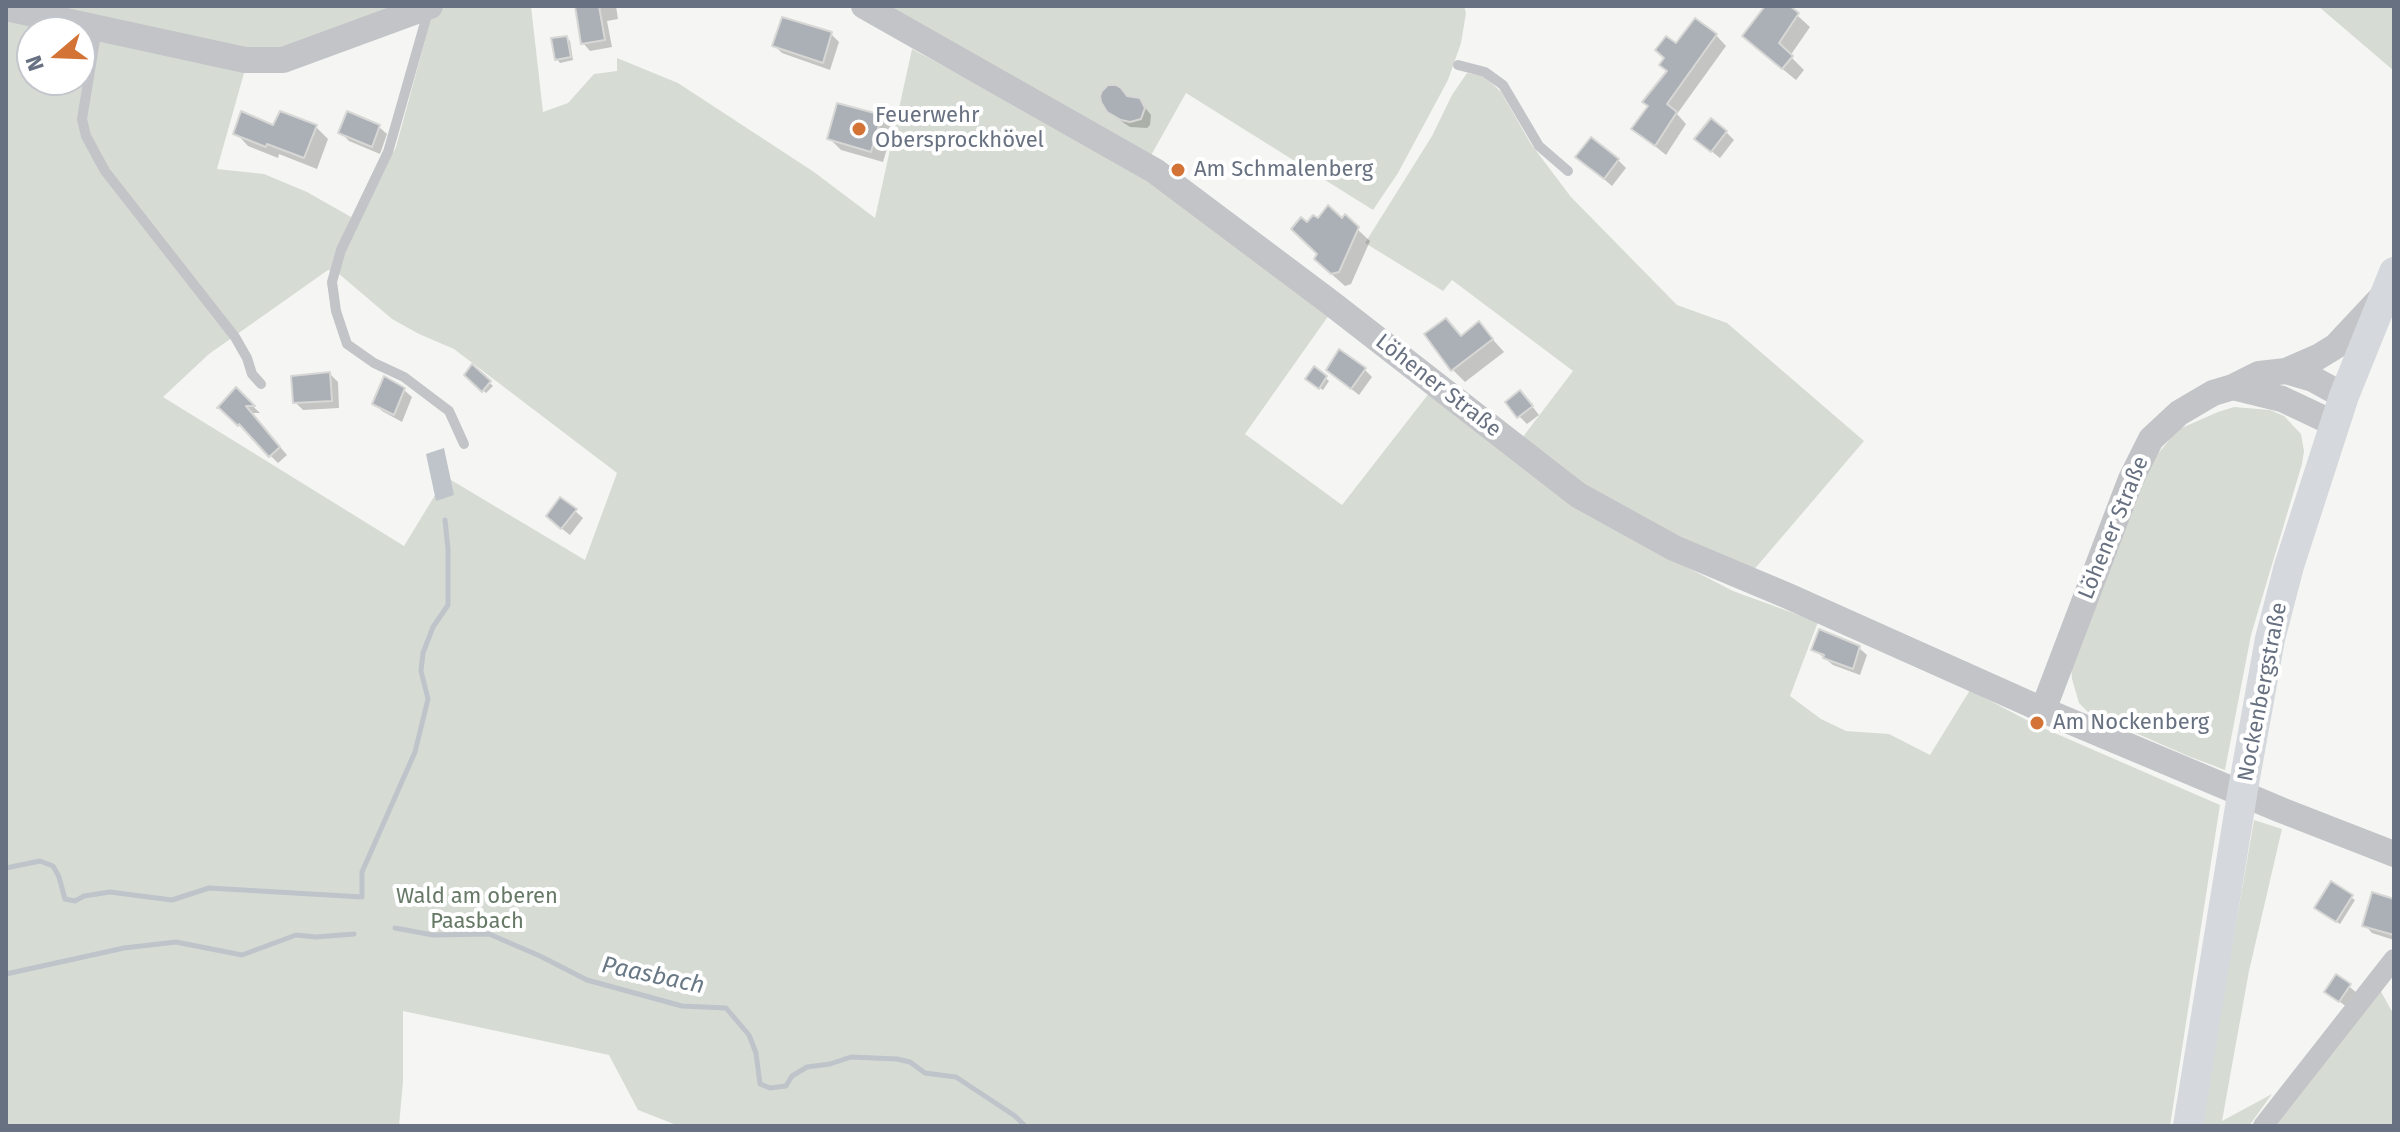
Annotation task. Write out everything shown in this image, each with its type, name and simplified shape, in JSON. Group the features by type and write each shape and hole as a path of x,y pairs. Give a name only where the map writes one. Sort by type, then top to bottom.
{"main road":[{"name":"Nockenbergstraße","path":"2188,1126 2270,639 2289,566 2340,410 2390,282"}],"street":[{"path":"6,8 245,60 283,60 429,6"},
{"name":"Löhener Straße","path":"864,6 1155,171 1578,495 1674,548 2043,710 2394,854"},
{"name":"Löhener Straße","path":"2043,710 2131,479 2151,439 2179,413 2213,393 2259,374 2300,366 2336,346 2390,282"},
{"path":"2286,371 2313,379 2340,410"},
{"path":"2233,387 2340,410"},
{"path":"2263,1126 2394,959"}],"lane":[{"path":"429,6 388,152 341,250 332,282 336,311 347,344 374,363 404,377 449,411 464,444"},
{"path":"97,28 82,119 86,136 105,171 235,337 252,374 261,384"},
{"path":"1458,65 1485,72 1503,85 1539,146 1568,171"}],"green space":[{"path":"40,6 397,6 286,50 247,53 96,19 96,16"},
{"name":"Wald am oberen Paasbach","path":"451,6 531,6 543,112 568,103 594,74 617,71 617,58 678,83 814,172 875,218 912,49 1142,173 1329,315 1245,434 1342,505 1430,392 1673,560 1733,591 1818,622 1790,696 1821,719 1846,731 1889,734 1930,755 1970,690 2034,724 2220,805 2170,1126 679,1126 638,1110 609,1055 403,1011 403,1081 399,1126 6,1126 6,17 16,19 16,96 96,96 96,37 246,66 217,169 264,174 307,192 351,217 331,271 328,270 209,354 163,397 404,546 446,477 585,560 617,473 454,349 392,319 338,273 344,253 396,147 433,11"},
{"path":"879,6 1464,6 1466,13 1461,43 1448,80 1398,173 1373,210 1186,93 1149,159"},
{"path":"2318,6 2394,6 2394,71"},
{"path":"1467,73 1484,76 1501,92 1531,144 1571,197 1677,305 1727,323 1864,441 1752,572 1677,538 1582,488 1519,442 1573,371 1452,280 1443,291 1365,243 1432,136 1452,95"},
{"path":"2234,407 2270,410 2284,416 2301,434 2304,451 2251,635 2225,770 2088,712 2079,703 2071,666 2135,497 2153,460 2177,430"},
{"path":"2254,820 2282,829 2249,971 2222,1121 2272,1094 2249,1126 2201,1126"},
{"path":"2379,988 2394,1015 2394,1126 2268,1126"}],"shaded area":[{"path":"444,448 454,495 436,501 426,454"}],"building":[{"path":"575,6 599,6 605,40 581,44"},
{"path":"1765,6 1790,6 1799,13 1779,43 1793,56 1782,69 1742,36"},
{"path":"782,17 832,32 823,63 772,46"},
{"path":"1695,18 1717,34 1667,104 1677,112 1655,146 1631,129 1648,106 1642,102 1667,71 1659,65 1664,58 1655,50 1666,36 1676,43"},
{"path":"567,36 571,57 555,60 551,38"},
{"path":"1108,85 1116,85 1127,96 1140,98 1145,108 1141,119 1130,122 1107,112 1100,96"},
{"path":"837,103 882,115 871,152 827,139"},
{"path":"241,111 273,125 280,111 317,125 304,158 233,134"},
{"path":"347,111 380,125 372,147 338,133"},
{"path":"1711,118 1727,131 1711,152 1694,139"},
{"path":"1591,137 1619,159 1604,179 1575,157"},
{"path":"1328,205 1342,218 1345,214 1359,227 1339,272 1331,274 1314,259 1317,254 1291,229 1301,217 1307,222 1313,215 1318,218"},
{"path":"1446,318 1461,336 1479,321 1493,339 1451,371 1424,334"},
{"path":"1339,349 1366,368 1351,389 1326,370"},
{"path":"472,364 491,381 482,392 464,375"},
{"path":"1314,366 1327,376 1319,389 1305,379"},
{"path":"330,372 332,401 293,403 291,376"},
{"path":"384,376 405,388 394,415 372,404"},
{"path":"236,387 255,406 246,406 280,447 269,457 239,424 217,408"},
{"path":"1520,390 1533,406 1517,418 1505,402"},
{"path":"560,497 577,509 561,529 546,516"},
{"path":"1819,629 1860,646 1853,669 1811,650"},
{"path":"2331,881 2353,895 2336,922 2314,908"},
{"path":"2372,892 2394,899 2394,935 2362,926"},
{"path":"2336,974 2351,984 2339,1002 2324,992"}],"waterway":[{"path":"6,868 40,861 53,866 65,899 75,901 84,896 110,892 172,900 209,888 362,897 362,872 415,752 428,699 421,671 423,653 433,627 448,605 445,520"},
{"name":"Paasbach","path":"395,928 433,935 489,934 587,980 682,1006 726,1008 749,1035 756,1053 760,1084 770,1088 786,1086 792,1076 807,1067 851,1057 897,1059 910,1062 925,1073 956,1077 1025,1126"},
{"name":"Paasbach","path":"6,974 124,948 176,942 242,955 296,935 354,934"}],"place":[{"name":"Feuerwehr Obersprockhövel","path":"859,129"},
{"name":"Am Schmalenberg","path":"1178,170"},
{"name":"Am Nockenberg","path":"2037,723"}]}
